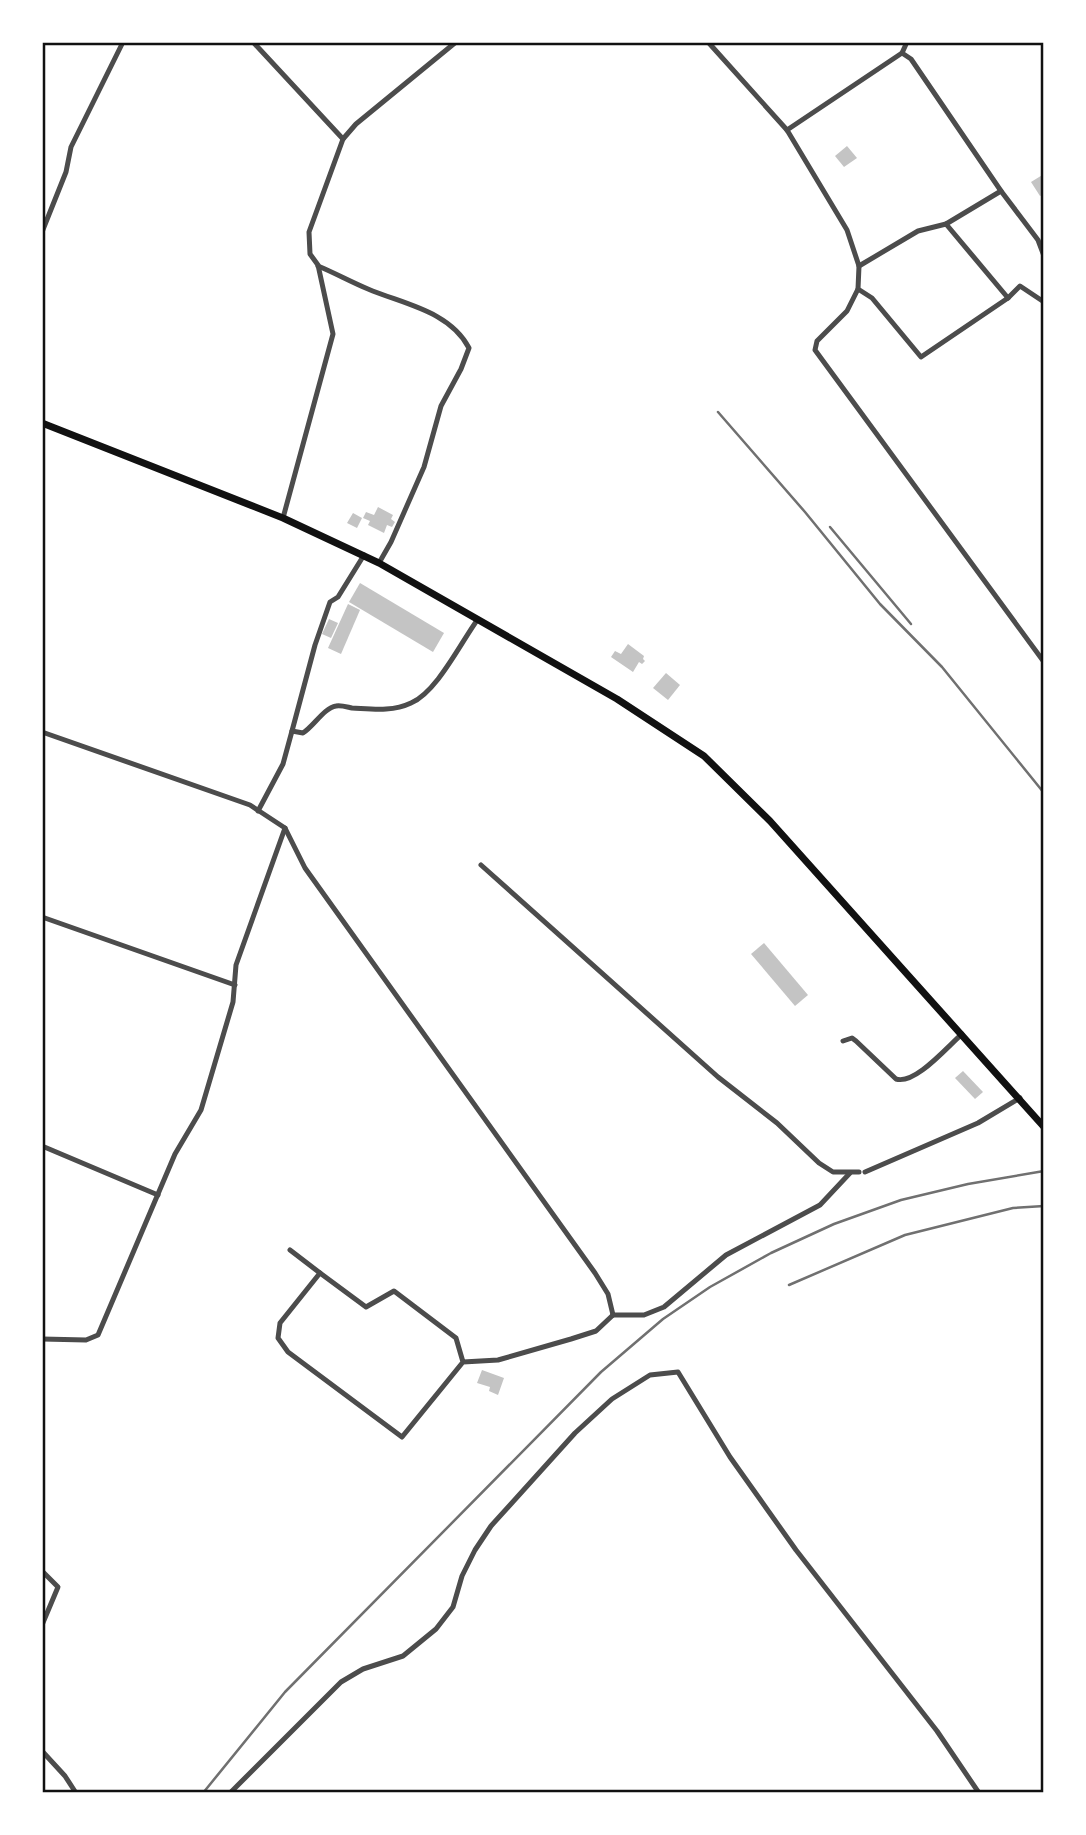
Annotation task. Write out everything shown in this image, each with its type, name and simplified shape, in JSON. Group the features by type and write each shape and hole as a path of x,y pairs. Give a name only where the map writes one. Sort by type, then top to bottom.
{"main road":[{"path":"42,422 283,519 364,555 627,705 704,756 770,821 1021,1098 1044,1127"}],"street":[{"path":"42,232 66,172 71,147 123,42"},
{"path":"253,42 343,139"},
{"path":"283,519 333,334 318,265 310,254 309,232 343,139 356,124 456,42"},
{"path":"708,42 787,130 847,230 859,267 858,289 847,311 817,341 815,350 1044,662"},
{"path":"787,130 902,53 907,42"},
{"path":"902,53 911,59 1000,191 1038,240 1044,256"},
{"path":"859,267 918,231 946,224 1000,191"},
{"path":"946,224 1008,298"},
{"path":"318,265 444,320 464,337 469,348 461,369 440,405 424,467 379,563"},
{"path":"858,289 872,298 921,357 1008,298 1020,286 1044,302"},
{"path":"258,811 283,764 315,645 330,603 338,597 364,555"},
{"path":"292,731 303,733 337,705 375,710 411,704 449,666 461,642 478,619"},
{"path":"42,732 250,805 285,828 305,868 595,1273 608,1294 613,1315"},
{"path":"42,1339 86,1340 98,1335 175,1154 201,1110 233,1002 236,965 285,828"},
{"path":"481,865 718,1077 777,1123 819,1163 833,1172 862,1172 978,1123 1021,1098"},
{"path":"42,917 235,985"},
{"path":"843,1041 852,1038 901,1081 915,1076 962,1034"},
{"path":"42,1146 158,1195"},
{"path":"320,1273 280,1323 278,1338 288,1352 402,1437 463,1362 498,1360 596,1331 613,1315 643,1315 663,1307 726,1255 820,1205 850,1172"},
{"path":"290,1250 366,1307 394,1292 456,1338 463,1362"},
{"path":"230,1793 341,1682 363,1669 403,1656 436,1629 453,1607 471,1559 491,1526 575,1433 612,1399 650,1375 678,1372 730,1457 759,1498 937,1731 979,1793"},
{"path":"42,1571 58,1587 42,1625"},
{"path":"42,1751 65,1776 76,1793"}],"building":[{"path":"847,146 857,158 844,167 835,156"},
{"path":"1044,174 1044,194 1040,196 1031,182"},
{"path":"378,507 393,515 391,519 395,522 392,527 387,525 384,533 368,525 370,521 363,518 366,512 374,515"},
{"path":"353,513 362,518 357,528 347,523"},
{"path":"360,583 444,633 433,652 349,602"},
{"path":"348,604 360,610 341,654 328,648"},
{"path":"329,619 338,623 331,638 322,634"},
{"path":"628,644 644,656 645,661 642,664 639,662 633,672 611,657 615,651 621,654"},
{"path":"666,673 680,685 668,700 653,688"},
{"path":"764,943 808,995 795,1006 751,954"},
{"path":"963,1071 983,1092 975,1099 955,1078"},
{"path":"482,1370 504,1378 498,1395 489,1391 490,1387 477,1383"}],"railway":[{"path":"718,412 880,604 942,667 1044,793"},
{"path":"830,527 911,624"},
{"path":"203,1793 285,1692 601,1372 663,1319 710,1287 771,1253 834,1224 901,1200 968,1184 1044,1171"},
{"path":"789,1285 905,1235 1013,1208 1044,1206"}]}
